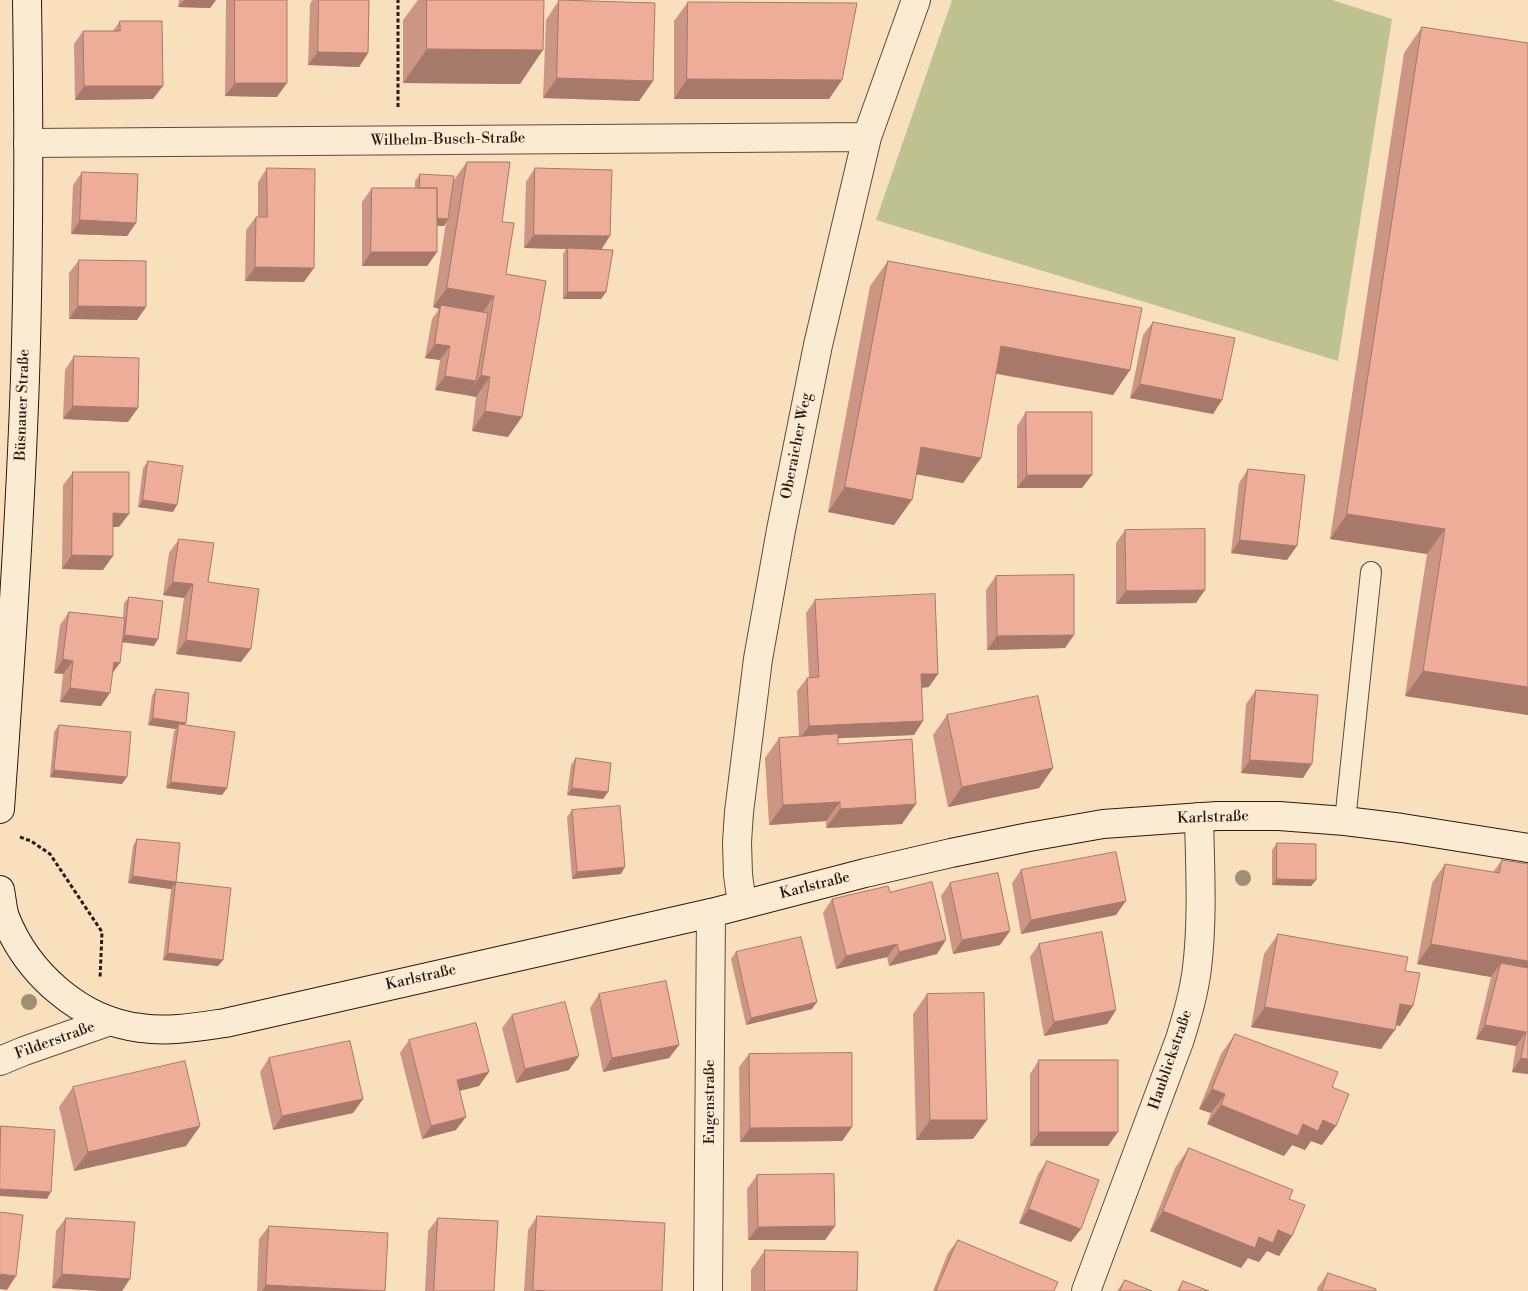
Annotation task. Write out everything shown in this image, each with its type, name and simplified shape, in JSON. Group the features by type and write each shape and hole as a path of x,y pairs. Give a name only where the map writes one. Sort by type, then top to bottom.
{"street":[{"name":"Büsnauer Straße","path":"0,809 21,459 28,266 27,0"},
{"name":"Oberaicher Weg","path":"742,904 738,875 737,842 739,812 758,659 781,530 816,354 867,137 916,0"},
{"name":"Wilhelm-Busch-Straße","path":"28,143 867,137"},
{"name":"Karlstraße","path":"110,1021 141,1028 178,1029 225,1023 711,913 866,873 1029,837 1103,824 1199,817 1280,816 1345,821 1528,848"},
{"name":"Haublickstraße","path":"1086,1291 1180,1040 1190,1007 1197,969 1200,929 1199,817"},
{"path":"2,913 30,963 54,988 84,1008 110,1021"},
{"name":"Eugenstraße","path":"708,1291 711,913"},
{"name":"Filderstraße","path":"0,1061 110,1021"}],"lane":[{"path":"1345,821 1371,572"}],"path":[{"path":"398,0 398,140"},
{"path":"16,835 31,841 50,854 102,932 100,980 84,1008"}],"green space":[{"path":"952,0 1332,0 1392,19 1338,361 876,220"}],"building":[{"path":"235,0 287,0 287,83 235,83"},
{"path":"319,0 369,0 368,53 318,52"},
{"path":"427,0 544,0 543,50 427,49"},
{"path":"559,0 655,3 653,81 557,78"},
{"path":"688,2 857,3 842,80 687,79"},
{"path":"120,21 162,21 163,86 84,86 83,31 120,31"},
{"path":"1422,27 1528,43 1528,687 1423,671 1445,529 1347,514"},
{"path":"467,162 510,162 502,222 514,223 506,274 546,281 522,417 485,411 490,377 481,375 494,296 447,288"},
{"path":"267,168 315,169 314,268 255,267 256,217 267,217"},
{"path":"535,168 612,170 610,236 534,235"},
{"path":"82,172 138,174 136,223 80,220"},
{"path":"420,174 454,176 448,219 437,218 437,188 420,188"},
{"path":"372,188 437,188 437,252 371,252"},
{"path":"568,248 613,250 606,292 568,292"},
{"path":"79,260 146,261 146,307 78,306"},
{"path":"888,261 1142,308 1130,370 1001,346 981,458 921,447 912,500 845,487"},
{"path":"441,305 488,313 476,381 445,376 450,346 435,344"},
{"path":"1153,322 1235,338 1222,400 1140,384"},
{"path":"74,356 139,358 138,408 73,406"},
{"path":"1026,412 1092,412 1092,475 1027,475"},
{"path":"148,461 183,466 177,505 143,500"},
{"path":"1248,469 1305,475 1297,546 1240,540"},
{"path":"73,472 129,472 129,514 113,513 113,556 72,555"},
{"path":"1205,529 1205,590 1126,591 1125,530"},
{"path":"179,539 214,543 208,582 259,589 251,649 186,640 193,584 173,582"},
{"path":"1074,575 1074,635 997,636 996,576"},
{"path":"935,594 938,674 921,674 923,721 809,726 807,678 819,677 815,600"},
{"path":"129,597 163,601 158,639 125,635"},
{"path":"69,612 125,618 120,663 114,662 110,693 70,688 73,661 63,659"},
{"path":"156,689 189,693 186,723 153,718"},
{"path":"1256,690 1318,695 1312,764 1250,760"},
{"path":"1038,696 1053,768 962,787 947,715"},
{"path":"179,724 235,732 227,788 171,782"},
{"path":"59,725 131,732 127,777 54,770"},
{"path":"838,734 838,744 912,739 916,804 840,809 840,802 783,805 779,738"},
{"path":"576,758 611,763 608,792 572,788"},
{"path":"620,806 625,867 577,872 572,810"},
{"path":"137,839 180,843 176,882 133,876"},
{"path":"1277,843 1316,844 1316,880 1277,879"},
{"path":"1116,852 1126,901 1031,920 1021,870"},
{"path":"1502,860 1528,864 1528,961 1431,944 1445,864 1499,873"},
{"path":"998,873 1010,931 962,940 950,883"},
{"path":"176,882 231,888 223,960 168,953"},
{"path":"932,882 946,940 899,952 897,944 846,956 832,899 888,886 890,892"},
{"path":"1102,932 1116,1010 1054,1022 1039,944"},
{"path":"1278,934 1408,957 1405,971 1420,973 1413,1006 1400,1004 1395,1030 1265,1007"},
{"path":"801,937 817,1002 751,1018 736,952"},
{"path":"1501,963 1528,968 1528,1059 1521,1058 1526,1032 1485,1025"},
{"path":"666,981 679,1045 612,1058 599,994"},
{"path":"984,993 987,1120 930,1120 927,994"},
{"path":"565,1002 579,1056 525,1069 512,1015"},
{"path":"476,1023 489,1072 457,1080 466,1117 431,1126 409,1040"},
{"path":"1235,1034 1338,1072 1332,1087 1349,1094 1336,1126 1323,1120 1318,1131 1303,1124 1298,1136 1221,1105 1225,1094 1212,1089"},
{"path":"350,1041 363,1099 282,1116 269,1058"},
{"path":"852,1053 852,1127 750,1128 749,1054"},
{"path":"1039,1060 1118,1060 1118,1132 1039,1132"},
{"path":"185,1061 200,1126 88,1152 73,1087"},
{"path":"1,1126 55,1130 51,1192 0,1189"},
{"path":"1189,1148 1293,1190 1289,1199 1305,1205 1292,1236 1278,1230 1273,1243 1259,1237 1255,1248 1163,1211"},
{"path":"1047,1161 1099,1180 1081,1229 1029,1209"},
{"path":"834,1174 835,1226 758,1227 757,1175"},
{"path":"0,1212 23,1215 16,1276 0,1274"},
{"path":"537,1216 665,1223 662,1291 533,1290"},
{"path":"66,1218 135,1222 130,1279 62,1274"},
{"path":"438,1218 498,1221 494,1291 434,1291"},
{"path":"269,1226 388,1233 385,1291 266,1285"},
{"path":"958,1240 1058,1282 1054,1291 936,1291"},
{"path":"765,1250 858,1252 857,1291 765,1291"},
{"path":"1328,1273 1376,1289 1376,1291 1322,1291"},
{"path":"1125,1280 1152,1291 1120,1291"},
{"path":"1183,1281 1209,1291 1179,1291"}]}
